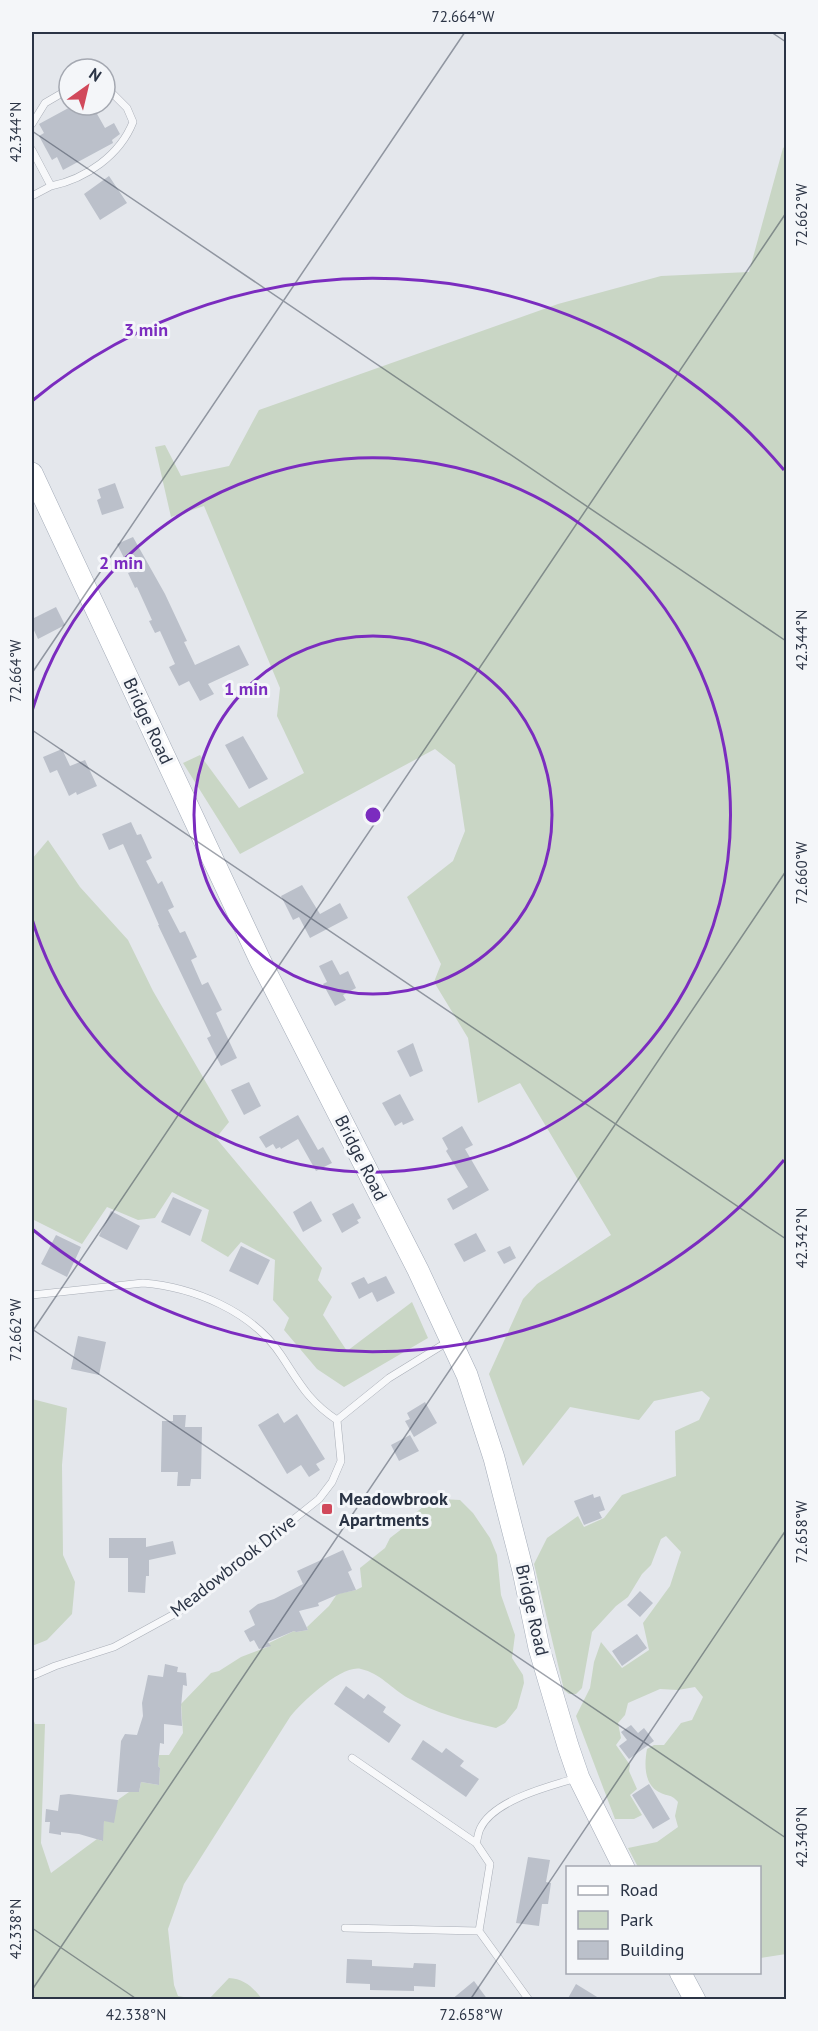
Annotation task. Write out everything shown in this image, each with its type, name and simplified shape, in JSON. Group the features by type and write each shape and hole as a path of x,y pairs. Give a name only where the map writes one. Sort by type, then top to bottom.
{"main road":[{"name":"Bridge Road","path":"32,473 260,960 451,1339 480,1410 494,1458 523,1571 539,1648 568,1746 579,1778 623,1866"},
{"path":"681,1974 695,2000"}],"lane":[{"path":"32,124 45,103 57,96"},
{"path":"32,196 51,186 69,182 88,173 118,146 128,134 132,122 127,108 117,98"},
{"path":"32,150 51,186"},
{"path":"32,1295 143,1283 161,1284 202,1297 232,1311 266,1336 281,1354 306,1395 337,1420 389,1378 451,1339"},
{"name":"Meadowbrook Drive","path":"32,1676 114,1647 178,1612 319,1500 332,1482 341,1461 337,1420"},
{"path":"352,1758 477,1843 490,1864 479,1931 529,2000"},
{"path":"477,1843 481,1828 492,1814 513,1800 579,1778"},
{"path":"345,1928 479,1931"}],"green space":[{"path":"786,146 786,1954 761,1958 761,1866 637,1866 628,1848 657,1842 678,1827 675,1816 678,1802 655,1790 648,1780 647,1749 654,1745 664,1745 681,1723 692,1720 703,1697 695,1687 678,1690 660,1689 628,1703 625,1715 618,1723 621,1738 616,1745 630,1765 629,1771 637,1789 630,1795 642,1815 634,1819 615,1819 576,1716 590,1688 594,1662 601,1642 622,1668 649,1650 643,1623 670,1586 681,1552 666,1536 661,1539 651,1565 642,1574 628,1597 616,1606 592,1632 582,1688 576,1694 569,1694 564,1690 534,1564 547,1538 578,1516 584,1527 604,1518 622,1495 676,1476 675,1431 699,1420 710,1398 702,1391 654,1401 639,1420 570,1407 523,1466 489,1374 523,1299 537,1284 611,1235 520,1083 478,1103 468,1038 434,982 441,964 407,897 453,861 465,831 455,765 435,749 240,854 183,763 200,755 239,808 304,773 277,716 280,688 204,506 171,517 155,447 165,445 181,476 229,466 259,410 558,304 661,276 749,272 783,148"},
{"path":"48,840 80,887 128,940 153,991 229,1122 216,1138 322,1268 318,1280 332,1297 323,1315 347,1351 412,1302 428,1338 344,1387 317,1369 284,1330 289,1318 273,1300 275,1260 241,1242 228,1257 201,1241 209,1210 172,1192 155,1218 138,1220 107,1207 82,1244 32,1219 32,940 37,929 32,920 32,859"},
{"path":"32,1399 67,1408 62,1465 63,1555 75,1582 72,1614 47,1640 32,1646"},
{"path":"460,1500 473,1513 490,1538 497,1555 501,1595 515,1635 512,1658 523,1675 524,1683 517,1708 505,1723 496,1728 462,1719 408,1698 368,1671 353,1669 343,1672 312,1694 290,1717 184,1884 168,1929 174,1985 178,1996 195,1999 32,2000 32,1716 35,1724 45,1724 41,1843 51,1873 97,1839 102,1841 104,1821 119,1799 129,1792 139,1792 141,1782 159,1785 159,1755 169,1755 183,1733 181,1704 211,1673 219,1671 241,1657 270,1646 269,1643 294,1631 308,1630 307,1627 329,1606 337,1594 362,1587 360,1568 385,1548 390,1538 403,1528 407,1520 430,1501"},
{"path":"229,1978 248,1984 262,1999 209,1999"}],"building":[{"path":"57,114 57,117 99,117 105,128 114,123 120,134 112,140 113,143 63,170 57,157 52,160 39,136 44,133 39,124"},
{"path":"109,176 127,203 100,220 84,194"},
{"path":"115,483 124,508 102,515 97,500 101,498 98,489"},
{"path":"133,537 165,594 187,641 184,642 195,665 239,645 249,665 208,684 214,694 200,701 189,681 179,686 169,667 175,664 160,631 155,633 149,621 152,620 128,573 131,572 117,544"},
{"path":"56,607 65,625 38,639 32,626 32,619"},
{"path":"243,736 268,779 249,789 225,745"},
{"path":"62,749 70,766 85,760 97,786 69,796 57,770 50,773 43,757"},
{"path":"131,822 137,835 141,834 152,858 146,861 158,884 162,881 174,907 168,910 180,933 185,931 197,957 191,960 202,985 208,982 222,1010 216,1013 237,1058 221,1066 207,1038 211,1036 158,925 123,844 109,850 102,834"},
{"path":"302,885 320,914 340,903 348,918 310,938 299,917 293,920 281,896"},
{"path":"332,960 340,975 348,971 356,988 343,995 346,1000 335,1006 323,984 327,982 319,966"},
{"path":"413,1043 423,1071 410,1077 397,1051"},
{"path":"249,1082 261,1106 244,1115 231,1090"},
{"path":"400,1094 414,1120 395,1126 382,1103"},
{"path":"298,1115 318,1150 323,1147 332,1163 316,1171 298,1139 281,1149 280,1147 276,1149 273,1144 266,1148 259,1137"},
{"path":"462,1126 473,1145 465,1149 489,1190 453,1210 447,1199 468,1187 446,1151 448,1149 442,1138"},
{"path":"173,1197 202,1210 190,1236 161,1222"},
{"path":"311,1201 322,1221 303,1232 293,1212"},
{"path":"353,1203 361,1218 357,1220 359,1223 342,1233 332,1214"},
{"path":"111,1211 140,1226 127,1250 99,1236"},
{"path":"476,1233 486,1251 464,1262 454,1244"},
{"path":"56,1235 81,1247 67,1277 41,1264"},
{"path":"241,1246 270,1260 258,1285 229,1271"},
{"path":"510,1246 516,1258 504,1264 497,1252"},
{"path":"386,1276 395,1293 377,1302 372,1292 359,1299 351,1283 364,1277 368,1284"},
{"path":"78,1336 106,1342 99,1375 71,1369"},
{"path":"425,1402 437,1423 414,1437 405,1421 410,1419 407,1413"},
{"path":"278,1413 284,1423 297,1414 325,1459 316,1464 320,1470 309,1477 301,1465 287,1474 258,1425"},
{"path":"173,1415 186,1415 185,1427 202,1427 201,1479 191,1479 190,1486 177,1486 178,1472 161,1472 162,1421 173,1421"},
{"path":"410,1435 419,1451 399,1461 391,1445"},
{"path":"593,1494 594,1498 600,1496 605,1510 599,1512 602,1518 584,1525 574,1501"},
{"path":"109,1538 146,1538 146,1547 173,1541 176,1554 149,1560 149,1576 146,1576 145,1593 128,1592 128,1558 109,1558"},
{"path":"343,1550 352,1570 348,1572 356,1590 318,1603 319,1606 299,1611 308,1630 294,1631 268,1642 271,1646 259,1649 254,1640 250,1642 244,1631 255,1625 249,1611 258,1604 274,1599 303,1584 297,1571"},
{"path":"640,1591 653,1603 640,1617 627,1605"},
{"path":"637,1634 647,1648 622,1666 612,1651"},
{"path":"165,1664 178,1667 177,1672 186,1673 187,1686 183,1685 181,1707 182,1726 164,1724 164,1744 160,1743 158,1766 160,1768 159,1785 141,1782 139,1792 117,1792 121,1741 125,1734 137,1735 143,1716 142,1703 148,1675 163,1677"},
{"path":"346,1686 364,1699 368,1694 386,1707 383,1712 401,1725 389,1743 334,1704"},
{"path":"631,1725 638,1733 644,1728 654,1741 629,1759 619,1746 627,1740 621,1732"},
{"path":"423,1740 442,1753 446,1748 464,1761 460,1766 479,1779 466,1797 411,1759"},
{"path":"649,1784 670,1819 653,1829 632,1795"},
{"path":"60,1795 118,1800 114,1823 104,1821 103,1841 79,1834 49,1833 50,1822 45,1822 46,1809 58,1811"},
{"path":"528,1857 550,1860 546,1882 551,1883 548,1904 542,1904 539,1926 516,1923"},
{"path":"347,1959 372,1960 372,1966 413,1968 414,1963 436,1964 435,1987 414,1986 414,1991 370,1990 370,1984 346,1983"},
{"path":"474,1981 488,2000 451,2000"},
{"path":"576,1984 602,2000 567,2000"}],"place":[{"name":"Meadowbrook Apartments","path":"327,1509"}]}
